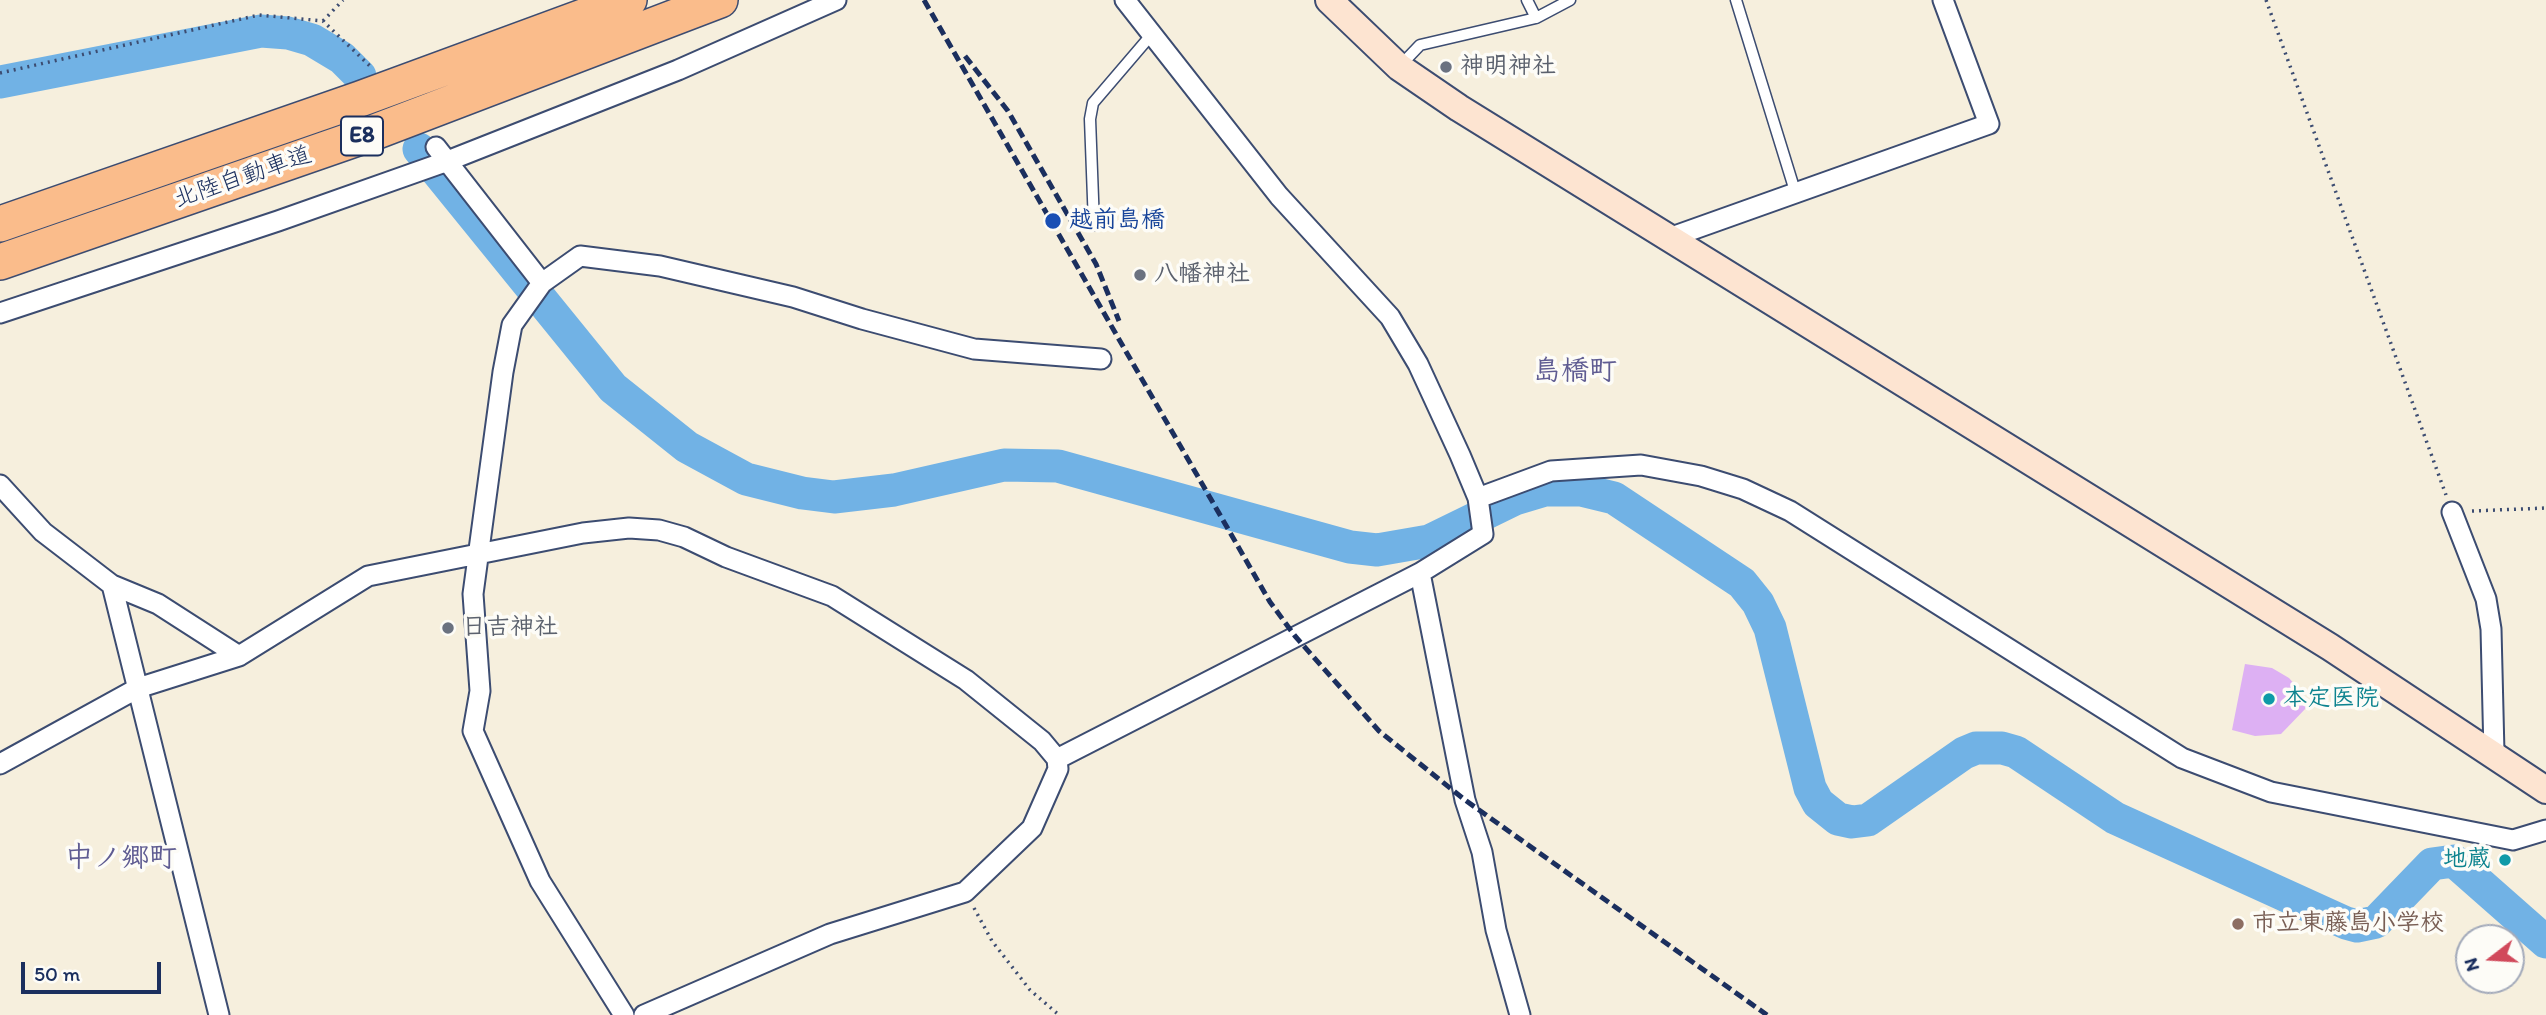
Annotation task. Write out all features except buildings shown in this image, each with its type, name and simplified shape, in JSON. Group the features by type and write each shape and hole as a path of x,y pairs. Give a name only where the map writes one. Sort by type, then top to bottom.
{"highway":[{"name":"北陸自動車道","path":"0,224 360,99 629,0"},
{"name":"北陸自動車道","path":"0,262 372,133 720,0"}],"street":[{"path":"0,313 278,221 678,70 836,0"},
{"path":"1057,758 1420,573 1483,534 1480,510 1418,364 1390,317 1279,196 1125,0"},
{"path":"1329,0 1399,67 1669,238 2330,647 2494,753 2546,790"},
{"path":"1669,238 1795,191 1990,124 1943,0"},
{"path":"436,160 537,290"},
{"path":"624,1015 540,881 472,731 480,691 473,594 503,372 512,325 537,290 580,256 660,266 793,297 974,349 1101,359"},
{"path":"1480,510 1551,471 1640,465 1701,476 1743,489 1790,511 2182,758 2271,792 2487,835 2514,840 2546,830"},
{"path":"0,485 43,532 112,585 158,604 239,656"},
{"path":"2452,512 2486,599 2491,629 2494,753"},
{"path":"0,764 138,688 239,656 368,576 478,553 629,528 659,530 684,537 726,557 832,596 966,680 1042,741 1057,758 1058,769 1032,828 965,892 830,934 644,1015"},
{"path":"1420,573 1465,800 1482,852 1496,930 1520,1015"},
{"path":"112,585 219,1015"}],"lane":[{"path":"1527,0 1536,18"},
{"path":"1399,67 1420,45 1536,18 1570,0"},
{"path":"1736,0 1795,191"},
{"path":"1094,225 1090,119 1093,103 1152,34"}],"path":[{"path":"323,21 343,0"},
{"path":"2266,0 2452,512 2546,508"},
{"path":"0,73 259,15 323,21 373,70"},
{"path":"965,892 992,941 1030,990 1059,1015"}],"waterway":[{"path":"0,82 261,31 288,33 312,40 342,58 360,76"},
{"path":"419,149 613,388 687,447 746,479 802,493 834,497 894,490 1004,465 1058,466 1350,547 1377,550 1429,541 1515,499 1545,490 1581,490 1614,498 1742,583 1758,603 1770,628 1810,788 1818,803 1838,819 1852,822 1868,820 1964,753 1976,748 2002,748 2016,752 2115,818 2346,923 2357,926 2376,922 2432,864 2454,861 2546,942"}],"railway":[{"path":"924,0 1270,602 1295,636 1379,731 1465,800 1767,1015"},
{"path":"965,56 1008,111 1096,264 1119,321"}],"place":[{"name":"神明神社","path":"1446,67"},
{"name":"越前島橋","path":"1053,221"},
{"name":"八幡神社","path":"1140,275"},
{"name":"日吉神社","path":"448,628"},
{"name":"本定医院","path":"2269,699"},
{"name":"地蔵","path":"2505,860"},
{"name":"市立東藤島小学校","path":"2238,924"}],"district":[{"name":"島橋町","path":"1575,372"},
{"name":"中ノ郷町","path":"121,859"}]}
